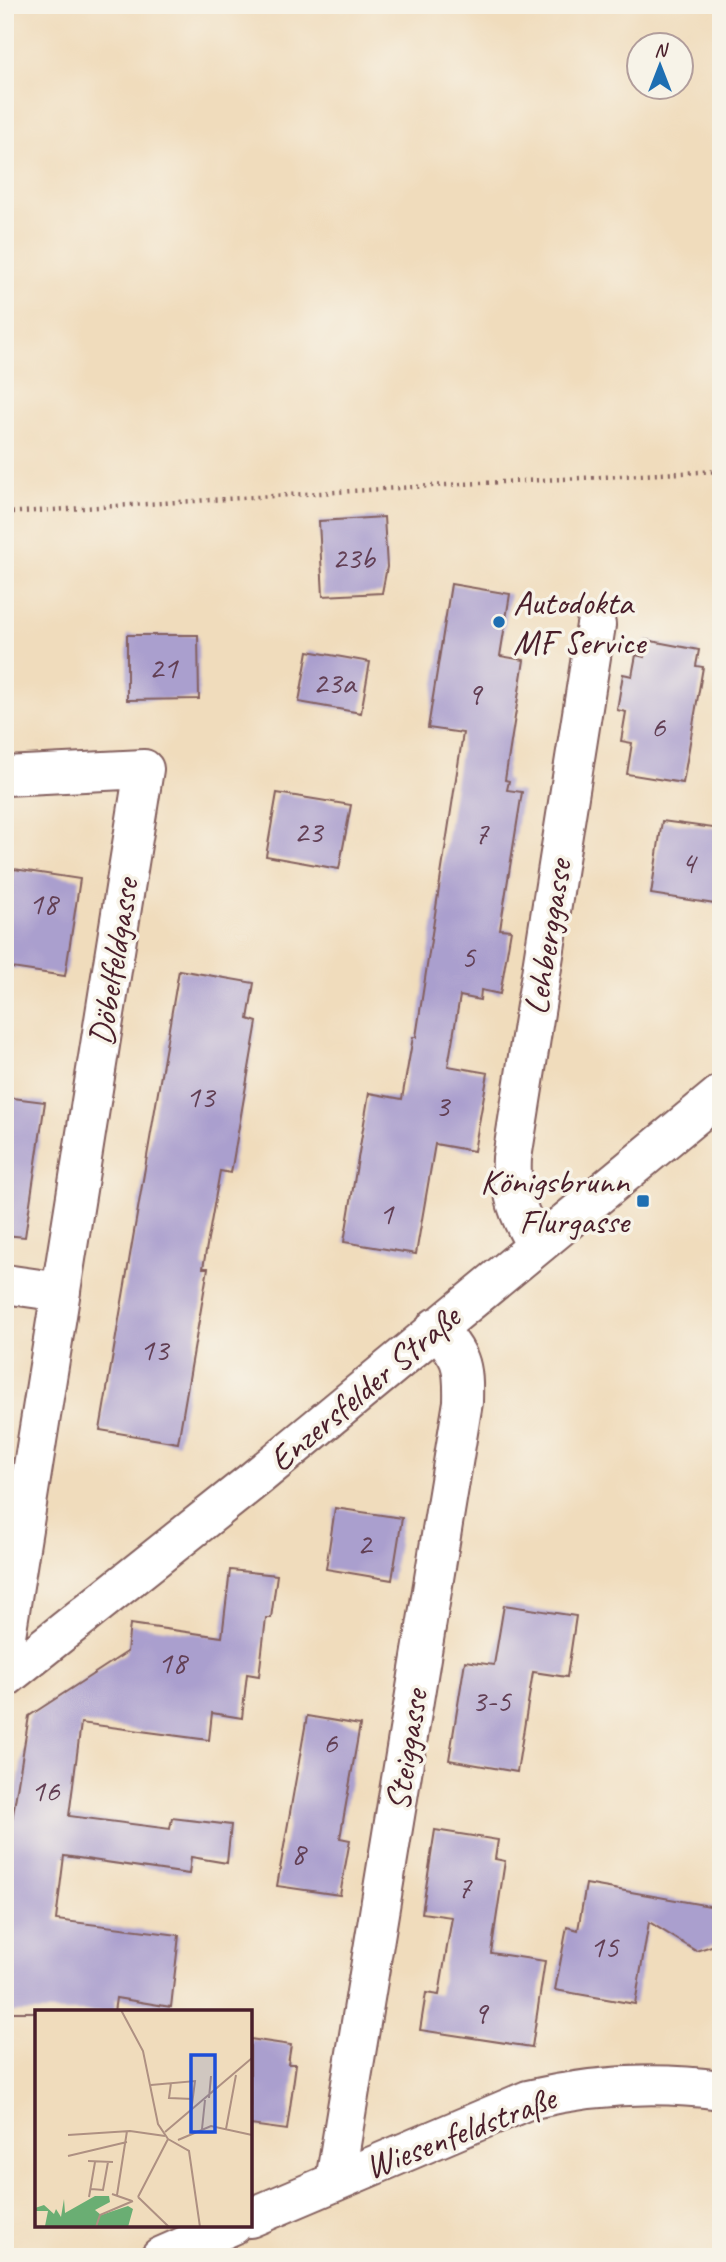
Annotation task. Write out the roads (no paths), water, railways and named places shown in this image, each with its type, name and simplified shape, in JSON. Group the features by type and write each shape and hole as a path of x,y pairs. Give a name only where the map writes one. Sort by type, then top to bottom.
{"street":[{"name":"Lehberggasse","path":"536,1245 514,1202 512,1158 596,625"},
{"name":"Döbelfeldgasse","path":"5,776 144,769 5,1642"},
{"name":"Enzersfelder Straße","path":"5,1678 244,1487 721,1094"},
{"path":"5,1284 61,1292"},
{"name":"Steiggasse","path":"335,2181 463,1402 462,1366 458,1353 436,1327"},
{"name":"Wiesenfeldstraße","path":"252,2217 538,2097 594,2087 677,2085 721,2090"},
{"path":"159,2257 228,2227"}],"place":[{"name":"Autodokta MF Service","path":"499,622"},
{"name":"Königsbrunn Flurgasse","path":"643,1201"}]}
